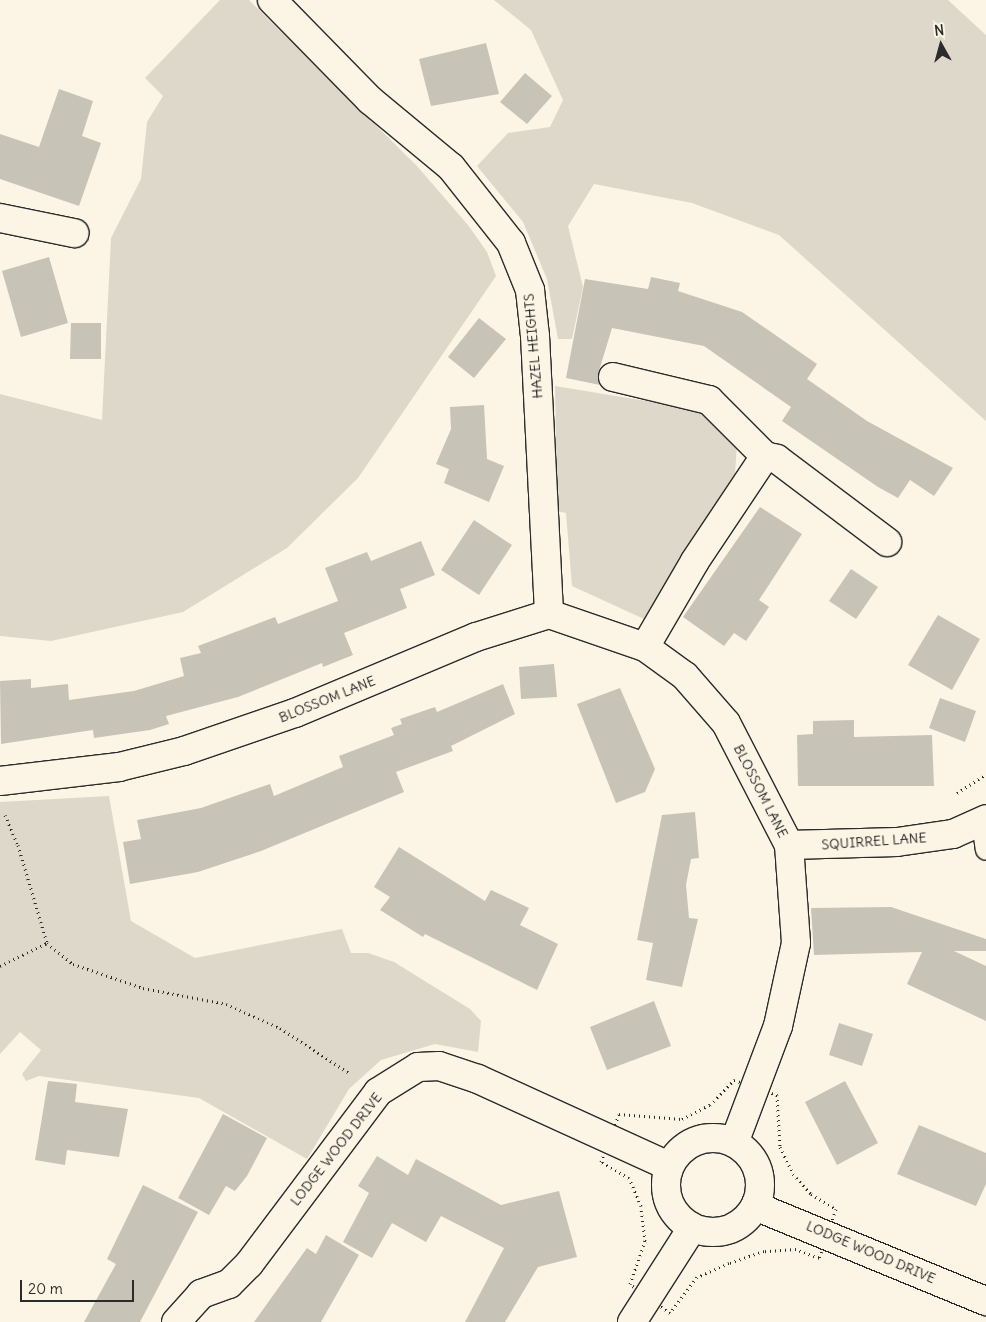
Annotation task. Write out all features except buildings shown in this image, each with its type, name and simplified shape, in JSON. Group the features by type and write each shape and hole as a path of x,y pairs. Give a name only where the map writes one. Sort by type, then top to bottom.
{"street":[{"name":"HAZEL HEIGHTS","path":"272,0 370,100 451,166 511,243 530,290 535,336 549,614"},
{"path":"0,218 74,232"},
{"path":"614,378 709,400 765,456 777,460 887,542"},
{"path":"645,647 694,561 765,456"},
{"name":"BLOSSOM LANE","path":"0,781 119,767 184,751 295,713 476,637 549,614 645,647 685,676 726,723 789,845 796,943 778,1026 734,1143"},
{"name":"SQUIRREL LANE","path":"789,845 897,842 954,834 984,820"},
{"name":"LODGE WOOD DRIVE","path":"176,1322 201,1294 229,1284 249,1264 378,1092 418,1068 438,1066 478,1079 669,1166"},
{"path":"715,1138 734,1143 750,1156 758,1170 760,1189 755,1206 742,1222 725,1231 692,1228 669,1202 669,1166 681,1151 696,1141 715,1138"},
{"name":"LODGE WOOD DRIVE","path":"755,1206 986,1301"},
{"path":"632,1322 692,1228"}],"lane":[{"path":"984,820 986,849"}],"path":[{"path":"0,806 18,845 47,943 73,964 143,988 226,1004 280,1028 378,1092"},
{"path":"0,966 47,943"},
{"path":"619,1114 682,1119 710,1105 734,1080"},
{"path":"777,1095 780,1147 793,1174 811,1194 836,1209"},
{"path":"602,1162 629,1178 641,1206 645,1241 630,1284"},
{"path":"670,1313 697,1277 729,1263 764,1252 796,1249 819,1258"}],"shaded area":[{"path":"220,0 249,0 417,166 468,225 487,252 496,276 358,478 287,548 183,612 51,641 0,636 0,394 102,420 111,238 141,179 147,122 163,96 145,78"},
{"path":"494,0 948,0 986,35 986,421 779,235 692,203 594,184 568,226 583,287 572,339 558,339 547,279 523,222 477,166 508,133 550,127 563,100 531,30"},
{"path":"555,386 707,411 737,445 735,474 644,619 572,586 566,513 557,511"},
{"path":"109,796 131,921 195,958 342,929 351,953 368,953 394,962 470,1009 481,1021 478,1052 435,1044 381,1060 349,1089 307,1159 199,1098 39,1076 26,1081 22,1074 41,1050 20,1032 0,1054 0,802"}]}
